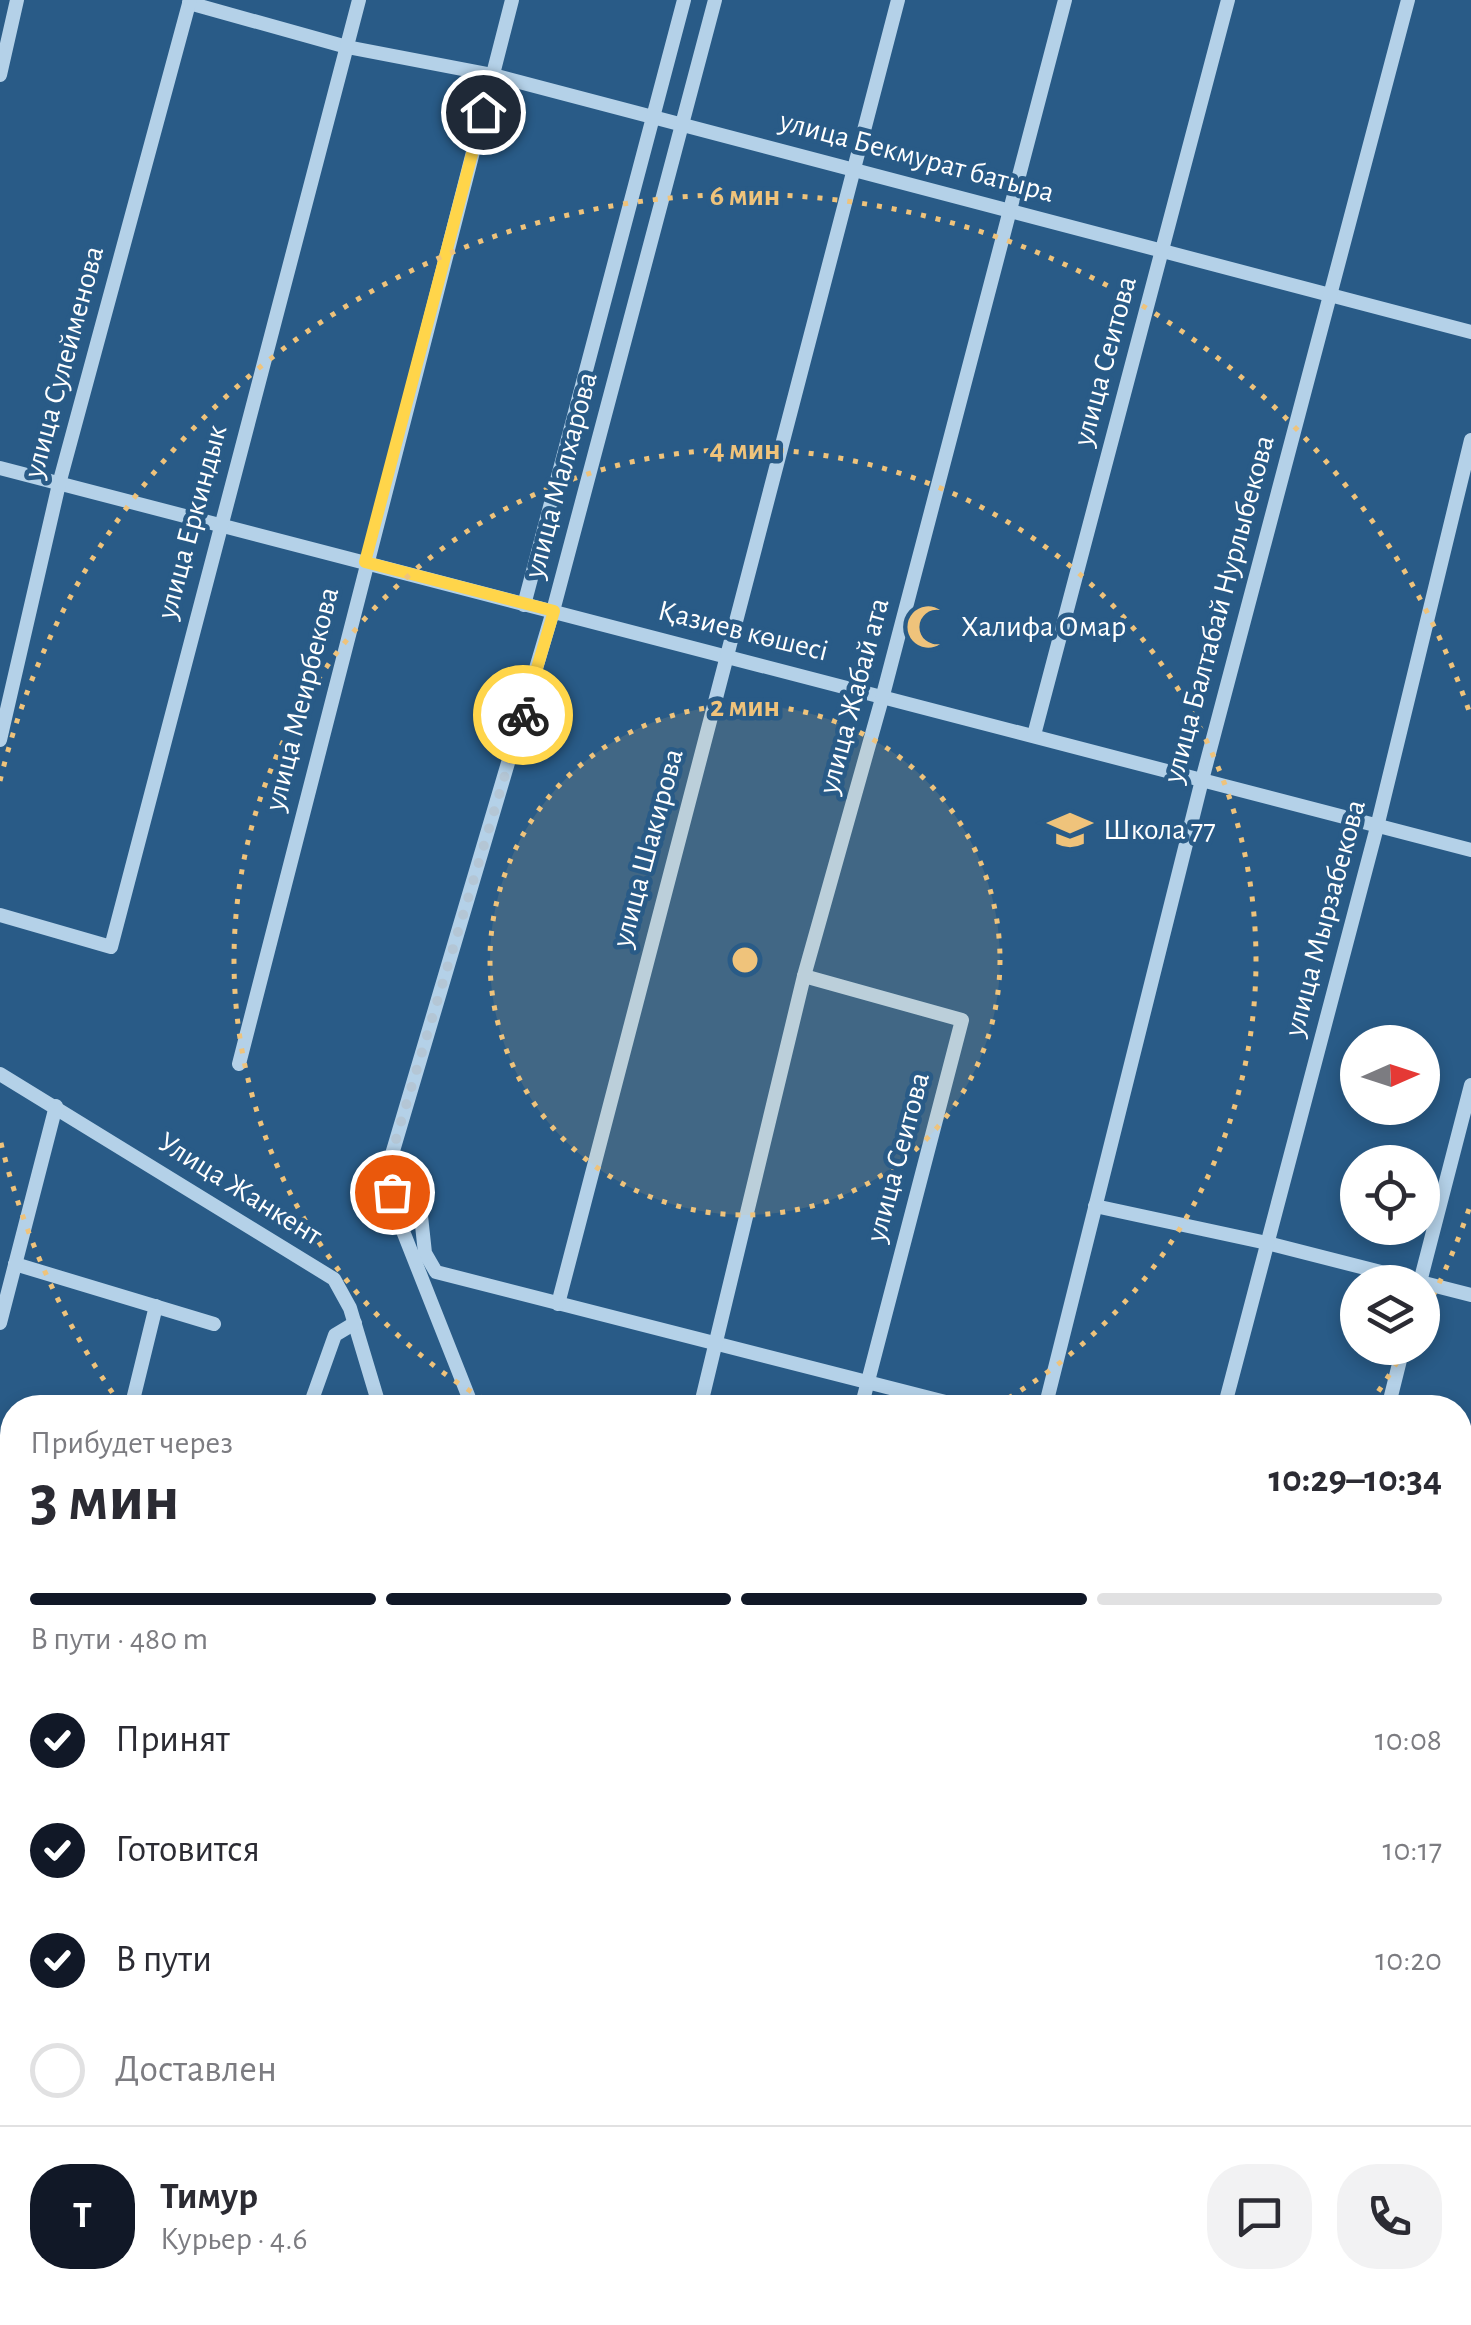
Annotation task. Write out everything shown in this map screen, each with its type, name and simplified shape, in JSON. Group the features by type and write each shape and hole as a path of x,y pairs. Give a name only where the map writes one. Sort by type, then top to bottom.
{"street":[{"path":"0,75 17,0"},
{"name":"улица Еркиндык","path":"0,916 111,947 359,0"},
{"name":"улица Меирбекова","path":"238,1064 512,0"},
{"name":"улица Малхарова","path":"524,605 684,0"},
{"name":"улица Малхарова","path":"392,1192 390,1162 398,1132 554,611 715,0"},
{"name":"улица Шакирова","path":"558,1304 898,0"},
{"name":"улица Жабай ата","path":"704,1395 804,976 884,695 1065,0"},
{"name":"улица Сеитова","path":"1034,735 1228,0"},
{"name":"улица Балтабай Нурлыбекова","path":"1048,1395 1202,780 1408,0"},
{"name":"улица Бекмурат батыра","path":"190,2 347,48 493,75 653,120 853,167 1471,332"},
{"name":"улица Сулейменова","path":"0,740 60,484 190,2"},
{"name":"улица Мырзабекова","path":"1227,1395 1378,828 1471,440"},
{"name":"Қазиев көшесі","path":"0,468 1471,850"},
{"name":"улица Сеитова","path":"804,976 962,1020 864,1395"},
{"name":"Улица Жанкент","path":"0,1074 334,1279 354,1323 376,1395"},
{"path":"1424,1265 1471,1085"},
{"path":"0,1322 56,1106"},
{"path":"392,1192 421,1216 424,1253 436,1272 919,1395"},
{"path":"392,1192 468,1395"},
{"path":"1095,1206 1355,1265"},
{"path":"15,1264 214,1324"},
{"path":"1440,1287 1471,1295"},
{"path":"134,1395 156,1306"},
{"path":"314,1395 336,1334 354,1323"},
{"path":"1391,1395 1399,1365"}],"way so far":[{"path":"392,1192 390,1162 398,1132 523,715"}],"place":[{"name":"Халифа Омар","path":"928,627"},
{"name":"Школа 77","path":"1070,830"}],"route":[{"path":"483,112 365,562 554,611 523,715"}]}
